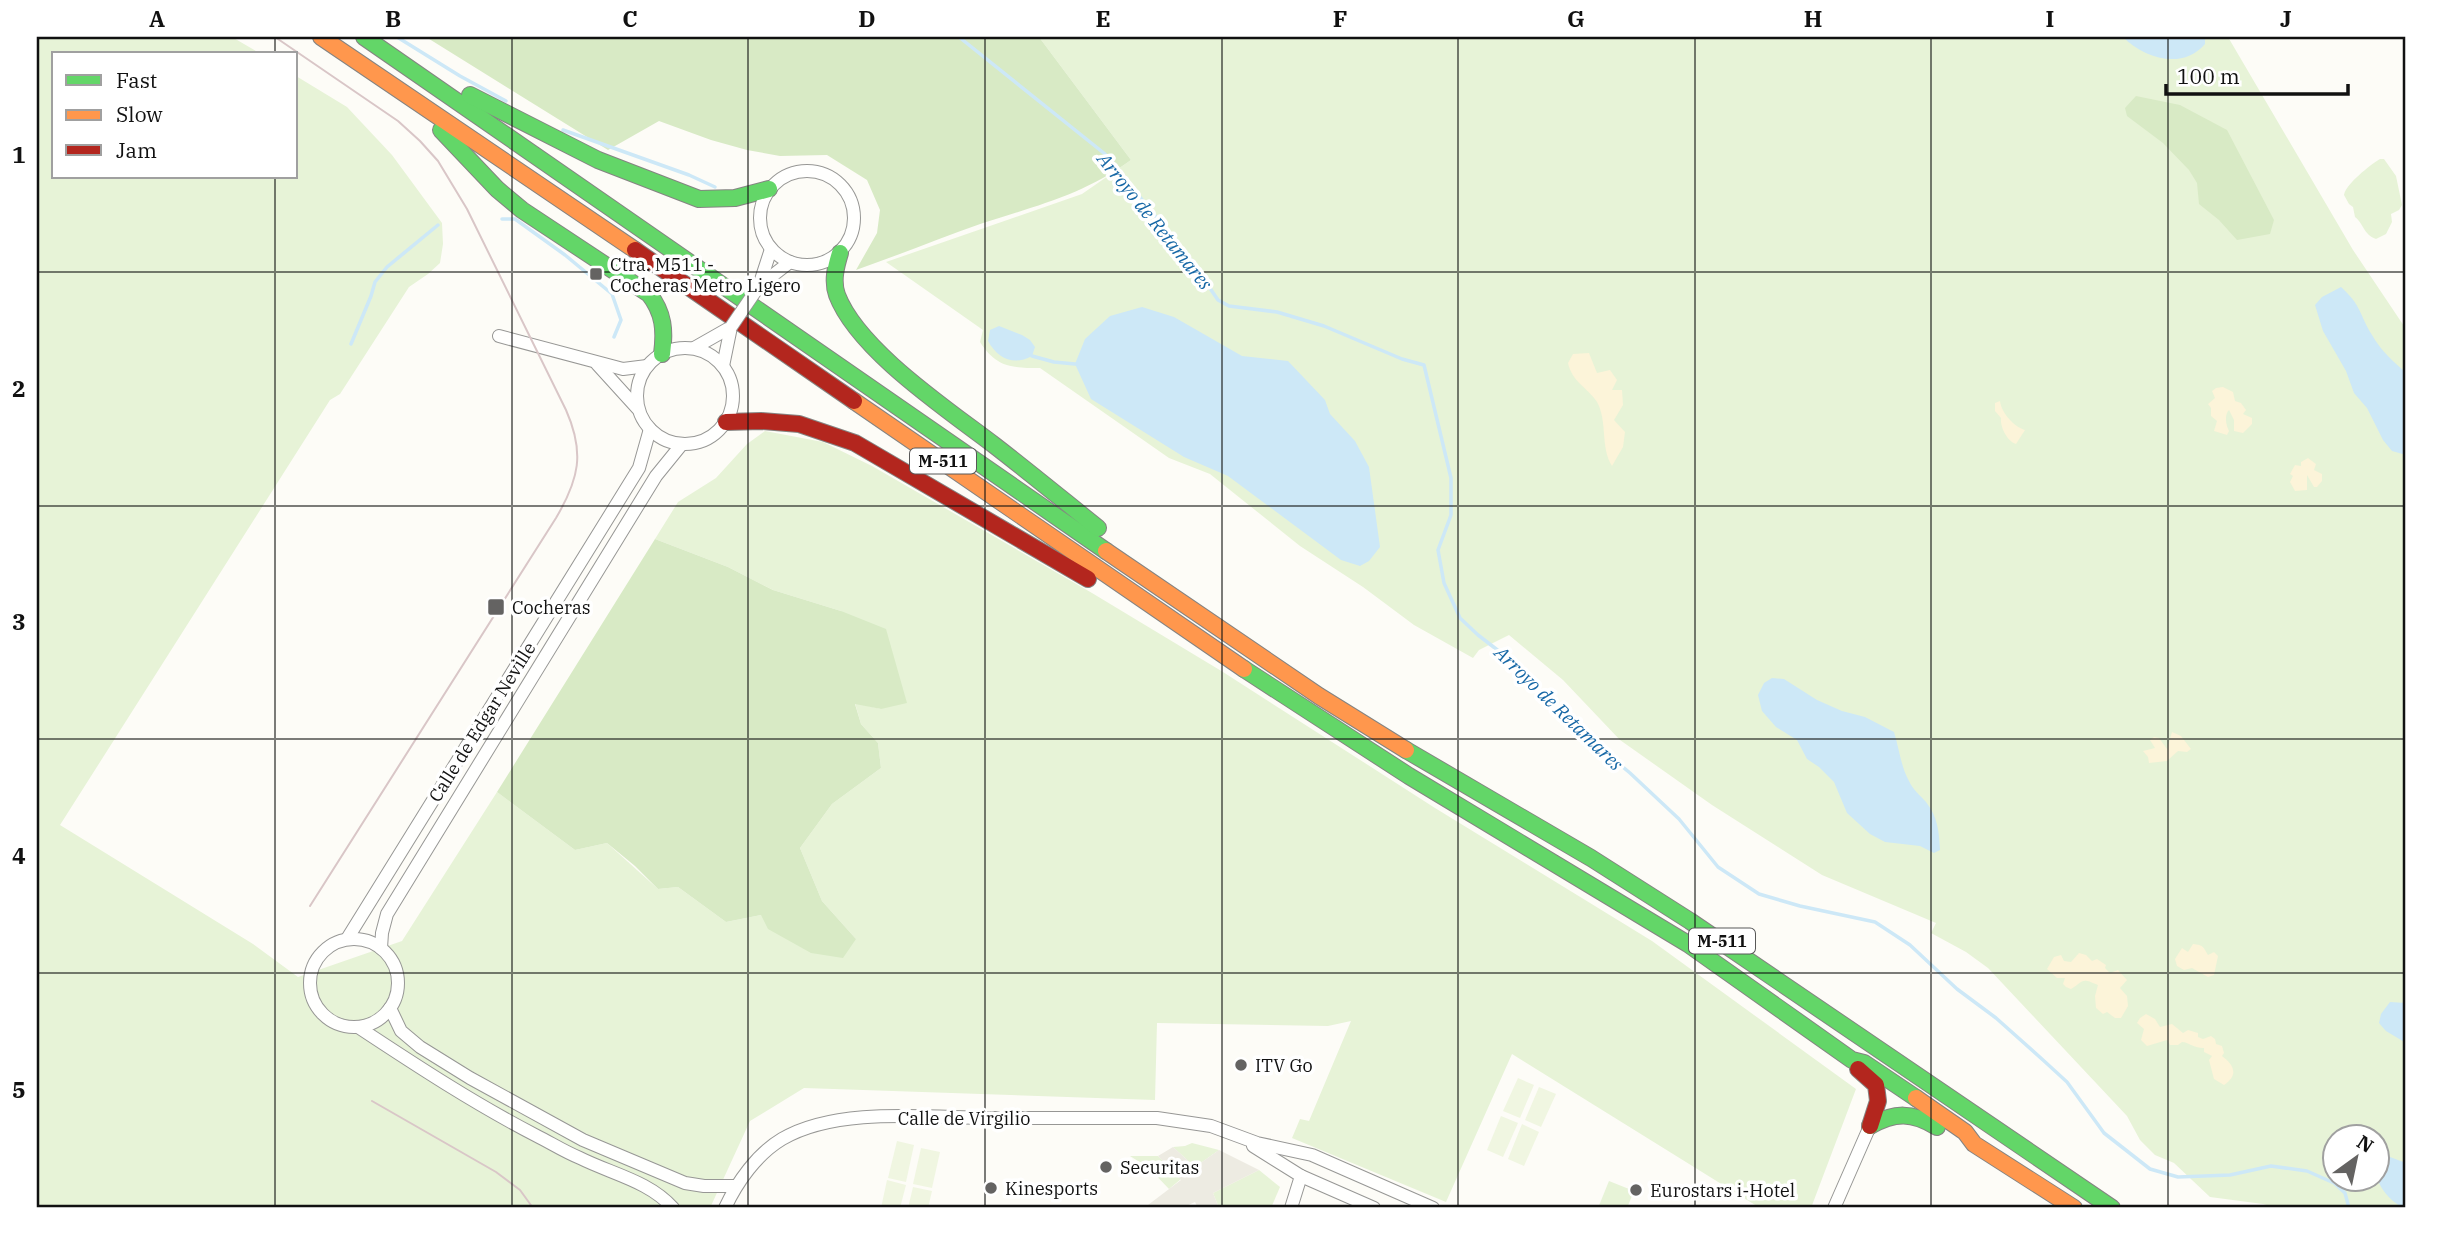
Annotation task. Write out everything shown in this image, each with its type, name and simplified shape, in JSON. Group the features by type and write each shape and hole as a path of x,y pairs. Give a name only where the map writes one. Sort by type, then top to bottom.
{"highway":[{"name":"M-511","path":"321,37 436,113 1296,704 1409,776 1688,944 1852,1060 1864,1063 1965,1132 1974,1144 2074,1208"},
{"name":"M-511","path":"364,37 1099,546 1172,592 1341,709 1420,759 1626,880 1722,942 2112,1208"},
{"path":"374,37 508,116 624,171 707,200 740,199 769,189"},
{"path":"387,82 421,116 445,133 497,189 522,210 649,294 661,309 664,318 662,354"},
{"path":"840,253 835,281 837,295 845,312 875,346 1172,592"},
{"path":"726,422 799,424 855,443 1138,610 1159,611"},
{"name":"M-511","path":"1852,1060 1859,1071 1876,1085 1878,1101 1870,1126"},
{"name":"M-511","path":"1870,1126 1897,1112 1920,1116 1960,1142 1974,1144"}],"street":[{"path":"801,171 823,173 842,185 855,215 853,233 840,253 816,265 803,265 790,262 771,249 761,230 760,219 769,189 785,176 801,171"},
{"path":"723,366 731,327 759,286 771,249"},
{"path":"759,286 790,262"},
{"path":"694,348 731,327"},
{"path":"499,336 622,369 646,366"},
{"path":"596,363 637,408 650,429 659,437 682,444 707,439 726,422 732,409 734,394 731,379 715,358 694,348 662,354 646,366 640,377 635,396 637,408"},
{"name":"Calle de Edgar Neville","path":"347,939 639,468 650,429"},
{"name":"Calle de Edgar Neville","path":"382,948 382,933 387,914 656,475 682,444"},
{"path":"347,939 359,939 382,948 396,970 398,983 396,996 382,1018 358,1027 344,1026 331,1021 320,1012 313,1000 310,974 315,961 324,951 347,939"},
{"path":"390,1008 401,1031 420,1047 470,1078 583,1140 685,1183 736,1186"},
{"path":"358,1027 485,1108 580,1159 641,1183 662,1195 673,1208"},
{"name":"Calle de Virgilio","path":"725,1208 736,1186 760,1157 781,1139 808,1128 859,1117 1157,1118 1211,1126 1277,1149 1297,1150 1312,1155 1433,1208"},
{"path":"1834,1208 1870,1126"},
{"name":"Calle de Virgilio","path":"1239,1136 1301,1177 1374,1208"},
{"path":"1291,1208 1301,1177"}],"green space":[{"path":"37,37 232,37 258,52 52,52 52,178 298,178 298,77 347,107 392,155 442,223 440,263 409,287 340,394 330,400 60,825 253,944 298,977 402,941 497,792 575,850 607,843 658,889 678,887 726,922 761,915 856,939 822,901 800,848 832,804 881,768 878,743 861,724 855,703 881,709 841,611 773,590 728,567 655,539 678,502 716,478 747,444 765,431 823,442 872,466 1223,672 1435,808 1652,941 1856,1089 1811,1208 1760,1208 1512,1054 1446,1202 1292,1138 1300,1119 1309,1121 1351,1021 1328,1026 1157,1023 1155,1100 804,1088 750,1121 710,1208 37,1208"},
{"path":"426,37 1039,37 1131,160 1096,182 1060,198 856,270 877,233 880,210 867,180 827,155 780,156 747,150 659,121 608,150"},
{"path":"1039,37 2228,37 2353,250 2406,329 2406,1208 2278,1208 2210,1197 2174,1163 2155,1155 2140,1140 2127,1116 1988,968 1966,952 1931,933 1936,923 1822,875 1712,805 1620,740 1563,680 1509,635 1479,650 1473,658 1414,625 1363,587 1300,546 1210,474 1169,458 1040,368 1012,366 992,357 980,342 983,330 886,262 1082,194 1131,160"},
{"path":"2136,96 2180,105 2227,130 2274,220 2270,234 2237,240 2219,220 2199,204 2197,183 2189,170 2163,143 2127,116 2125,108"},
{"path":"2380,159 2384,159 2396,176 2402,205 2391,214 2392,222 2386,234 2376,239 2368,234 2355,217 2353,207 2344,195 2354,180"},
{"path":"655,539 728,567 773,590 841,611 886,629 907,703 881,709 855,704 861,724 878,743 881,768 832,804 800,848 822,901 856,939 843,958 811,953 768,929 761,915 726,922 678,887 658,889 607,843 575,850 497,792"},
{"path":"1518,1078 1534,1085 1520,1118 1503,1111"},
{"path":"1539,1087 1556,1094 1541,1127 1525,1120"},
{"path":"1501,1116 1518,1123 1503,1157 1487,1150"},
{"path":"1522,1124 1539,1132 1524,1166 1508,1159"},
{"path":"897,1141 914,1145 906,1182 888,1178"},
{"path":"1192,1143 1219,1150 1195,1167 1173,1147"},
{"path":"921,1148 940,1152 932,1188 913,1184"},
{"path":"1130,1156 1158,1156 1181,1179 1169,1189 1149,1168"},
{"path":"1259,1170 1280,1187 1271,1208 1219,1208 1213,1193"},
{"path":"887,1180 906,1185 900,1208 881,1208"},
{"path":"1609,1181 1634,1191 1627,1208 1598,1208"},
{"path":"913,1187 932,1191 928,1208 908,1208"}],"sand":[{"path":"1589,353 1597,373 1610,370 1617,380 1612,390 1622,390 1623,405 1614,420 1625,432 1623,447 1612,466 1606,451 1597,402 1573,375 1568,363 1573,354"},
{"path":"2223,387 2233,392 2235,401 2241,403 2246,410 2243,414 2252,418 2252,424 2243,433 2234,431 2234,420 2229,410 2226,417 2229,431 2227,435 2214,431 2217,421 2211,416 2208,404 2215,398 2212,391"},
{"path":"2000,401 2009,418 2025,430 2016,444 2005,433 2001,418 1995,411 1995,403"},
{"path":"2308,458 2316,464 2314,470 2322,474 2322,481 2314,487 2307,475 2307,490 2295,491 2290,482 2293,476 2290,474 2295,465 2301,466 2301,462"},
{"path":"2172,732 2181,736 2191,749 2187,752 2178,751 2167,761 2149,763 2143,751 2155,748 2150,740 2159,738 2167,749"},
{"path":"2193,944 2203,947 2208,955 2214,952 2218,956 2214,975 2208,977 2192,968 2184,970 2177,966 2175,959 2182,948 2188,952"},
{"path":"2079,953 2092,961 2097,959 2106,965 2105,968 2110,973 2118,970 2127,980 2120,988 2127,996 2128,1006 2121,1018 2115,1018 2107,1012 2103,1014 2096,1008 2098,985 2085,981 2071,989 2063,984 2065,978 2057,978 2047,969 2054,957 2061,955 2064,961 2071,962"},
{"path":"2146,1014 2155,1019 2160,1027 2172,1024 2183,1033 2188,1030 2198,1033 2198,1037 2203,1039 2211,1036 2216,1044 2222,1046 2222,1056 2233,1070 2232,1078 2224,1085 2214,1079 2209,1060 2212,1056 2204,1052 2204,1048 2182,1042 2170,1045 2167,1040 2147,1046 2141,1040 2144,1029 2137,1023"}],"shaded area":[{"path":"1173,1147 1195,1167 1219,1150 1259,1170 1213,1193 1219,1208 1198,1208 1195,1202 1182,1208 1144,1208 1181,1180 1158,1156"}],"water":[{"path":"2123,37 2205,37 2205,44 2186,57 2175,59 2153,56"},
{"path":"2341,287 2357,305 2379,346 2406,373 2406,455 2392,451 2383,440 2367,408 2354,393 2346,371 2323,331 2315,305 2322,297"},
{"path":"1142,307 1174,317 1242,356 1288,361 1325,400 1330,414 1355,441 1369,467 1380,547 1369,561 1360,566 1341,560 1228,476 1184,457 1091,399 1075,364 1085,339 1110,316"},
{"path":"999,326 1030,340 1035,347 1032,356 1013,360 997,352 988,341 990,330"},
{"path":"1772,678 1784,679 1817,700 1865,717 1894,732 1906,776 1935,819 1940,850 1934,853 1920,846 1885,842 1870,834 1847,813 1834,782 1807,759 1797,740 1776,727 1762,711 1758,695 1764,683"},
{"path":"2390,1002 2406,1003 2406,1043 2386,1031 2379,1023 2381,1014"},
{"path":"2390,1157 2406,1163 2406,1208 2385,1192 2390,1192"}],"waterway":[{"path":"397,37 506,101"},
{"name":"Arroyo de Retamares","path":"959,37 1105,154 1190,259 1218,300 1229,306 1277,312 1324,326 1402,359 1424,365 1451,478 1451,515 1438,550 1444,583 1460,618 1513,662 1557,712 1630,773 1679,819 1718,867 1759,894 1875,922 1910,945 1957,989 1996,1018 2067,1082 2104,1133 2150,1169 2178,1177 2230,1175 2271,1166 2307,1171 2334,1183 2345,1193 2349,1208"},
{"path":"563,130 689,175 715,187"},
{"path":"502,219 515,219 565,255 612,294 621,320 614,337"},
{"path":"351,344 375,282 387,267 438,225"},
{"path":"1032,356 1075,364"}],"tram line":[{"path":"275,37 297,52"},
{"path":"298,53 398,121 438,161 467,209 566,410 576,440 577,453 577,466 570,491 556,518 310,906"},
{"path":"372,1101 496,1172 520,1190 533,1208"}],"traffic: fast":[{"path":"364,37 1106,551"},
{"path":"470,95 598,160 699,199 735,198 769,189"},
{"path":"441,130 497,189 522,210 649,294 658,308 662,322 662,354"},
{"path":"840,253 835,279 837,295 848,316 864,337 929,396 1098,528"},
{"path":"1244,669 1409,776 1688,944 1852,1060 1864,1063 1916,1098"},
{"path":"1406,750 1591,858 1690,921 2112,1208"},
{"path":"1870,1126 1896,1116 1911,1116 1937,1127"}],"traffic: slow":[{"path":"321,37 635,250"},
{"path":"854,401 1244,669"},
{"path":"1106,551 1319,696 1406,750"},
{"path":"1916,1098 1965,1132 1974,1144 2074,1208"}],"traffic: jam":[{"path":"635,250 854,401"},
{"path":"726,422 799,424 855,443 1088,579"},
{"path":"1858,1069 1876,1085 1878,1101 1870,1126"}],"place":[{"name":"Ctra. M511 - Cocheras Metro Ligero","path":"596,274"},
{"name":"Cocheras","path":"496,607"},
{"name":"ITV Go","path":"1241,1065"},
{"name":"Securitas","path":"1106,1167"},
{"name":"Kinesports","path":"991,1188"},
{"name":"Eurostars i-Hotel","path":"1636,1190"}]}
